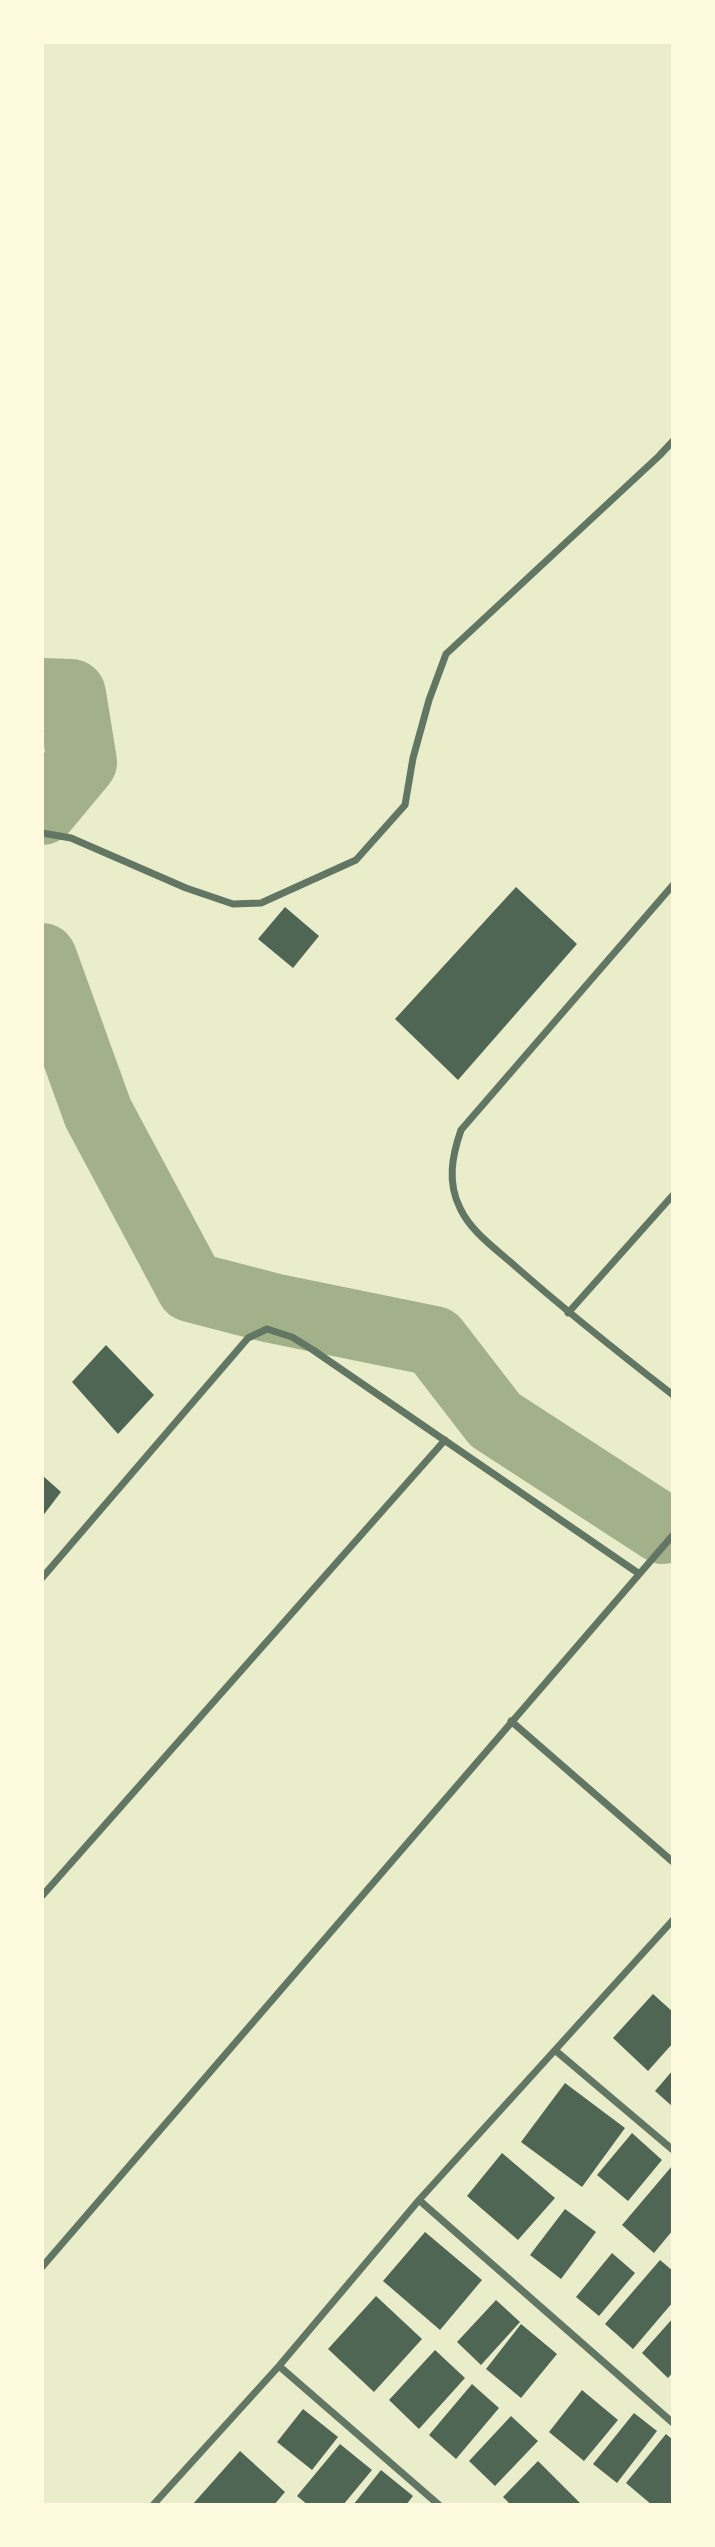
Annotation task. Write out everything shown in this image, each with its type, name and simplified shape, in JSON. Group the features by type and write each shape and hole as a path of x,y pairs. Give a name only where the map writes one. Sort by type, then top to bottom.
{"street":[{"path":"42,833 71,838 186,888 233,904 261,903 356,860 405,805 416,746 446,654 673,441"},
{"path":"673,885 461,1130 452,1154 452,1179 460,1208 476,1231 568,1313 673,1395"},
{"path":"568,1313 673,1195"},
{"path":"42,1578 248,1338 267,1329 292,1337 638,1573"},
{"path":"42,1896 445,1440"},
{"path":"42,2267 673,1535"},
{"path":"511,1721 673,1862"},
{"path":"153,2505 279,2366 419,2200 673,1920"},
{"path":"556,2051 673,2150"},
{"path":"419,2200 673,2423"},
{"path":"279,2366 439,2505"}],"building":[{"path":"516,887 577,944 458,1080 395,1019"},
{"path":"285,907 319,936 293,968 258,939"},
{"path":"106,1345 154,1395 118,1434 72,1382"},
{"path":"42,1475 61,1492 42,1517"},
{"path":"653,1994 673,2012 673,2043 648,2071 613,2038"},
{"path":"673,2070 673,2107 655,2091"},
{"path":"565,2083 625,2128 582,2187 521,2142"},
{"path":"632,2133 662,2160 628,2201 597,2175"},
{"path":"502,2153 555,2198 518,2240 467,2196"},
{"path":"672,2166 673,2230 654,2253 622,2225"},
{"path":"565,2209 596,2232 561,2279 530,2255"},
{"path":"425,2232 482,2280 440,2330 383,2281"},
{"path":"612,2253 635,2273 599,2316 576,2297"},
{"path":"660,2260 673,2271 673,2302 633,2349 605,2324"},
{"path":"376,2296 422,2339 374,2392 328,2349"},
{"path":"496,2300 520,2322 481,2365 457,2342"},
{"path":"673,2318 673,2372 668,2378 642,2353"},
{"path":"521,2324 557,2354 521,2398 486,2369"},
{"path":"435,2350 465,2378 419,2429 389,2400"},
{"path":"472,2384 499,2408 456,2459 429,2435"},
{"path":"582,2390 618,2420 584,2461 549,2432"},
{"path":"303,2409 338,2437 312,2470 277,2442"},
{"path":"634,2413 657,2431 617,2483 593,2464"},
{"path":"511,2416 538,2441 495,2486 469,2461"},
{"path":"666,2434 673,2440 673,2505 652,2505 626,2483"},
{"path":"340,2444 372,2470 343,2505 308,2505 297,2496"},
{"path":"240,2451 285,2492 274,2505 192,2505"},
{"path":"538,2461 582,2505 511,2505 503,2497"},
{"path":"381,2470 413,2496 406,2505 353,2505"}],"waterway":[{"path":"42,693 71,694 82,762 42,810"},
{"path":"42,958 98,1113 191,1287 272,1308 434,1341 495,1420 663,1529"}]}
